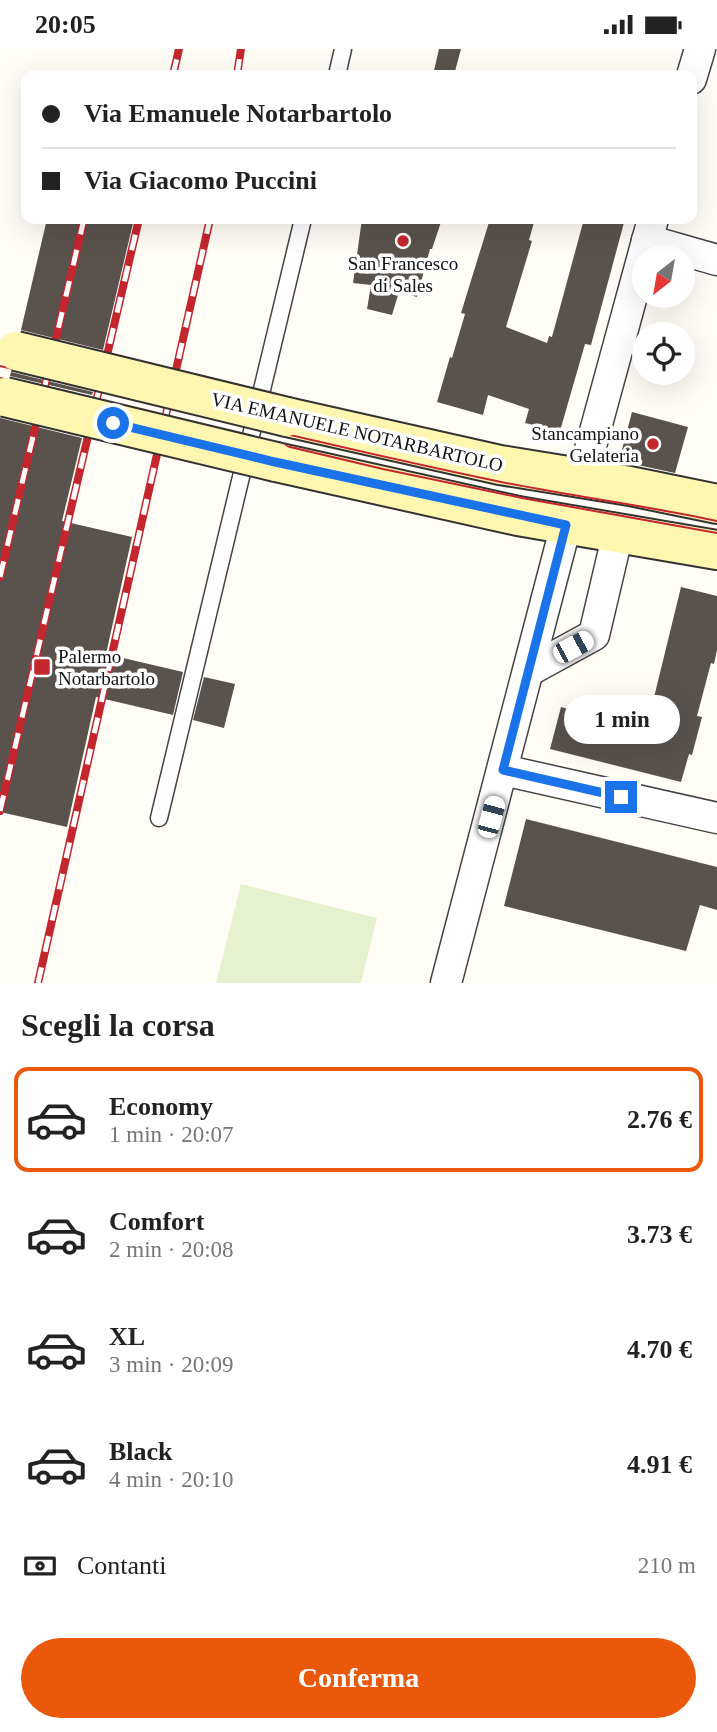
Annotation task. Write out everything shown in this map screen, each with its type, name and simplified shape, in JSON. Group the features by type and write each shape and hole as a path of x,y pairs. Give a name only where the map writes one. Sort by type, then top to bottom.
{"street":[{"path":"694,70 700,49"},
{"path":"582,479 650,229 717,260"},
{"name":"VIA EMANUELE NOTARBARTOLO","path":"8,349 287,417 500,465 717,504"},
{"path":"2,397 275,462 566,525 717,550"},
{"path":"446,983 566,525"},
{"path":"530,670 594,635 618,533"},
{"path":"503,770 717,818"}],"lane":[{"path":"338,70 343,49"},
{"path":"159,818 302,224"}],"green space":[{"path":"241,884 377,918 361,983 216,983"}],"building":[{"path":"439,49 461,49 455,70 434,70"},
{"path":"46,224 133,224 103,350 21,330"},
{"path":"361,224 440,224 430,249 417,297 399,292 392,315 367,309 371,285 353,283"},
{"path":"488,224 534,224 529,240 532,241 506,327 547,343 549,336 552,337 583,224 624,224 591,345 585,344 560,431 525,423 529,409 488,395 483,415 437,402 465,314 461,313"},
{"path":"11,372 93,392 92,395 10,376"},
{"name":"Stancampiano Gelateria","path":"632,412 688,427 675,473 619,461"},
{"path":"0,418 82,438 62,521 132,537 106,654 183,672 173,715 96,697 67,827 0,812"},
{"path":"681,587 717,596 717,650 697,716 702,717 692,755 689,754 681,782 550,749 561,707 646,730"},
{"path":"204,677 235,684 224,728 193,720"},
{"path":"526,819 717,867 717,910 700,905 686,951 504,906"}],"tram line":[{"path":"0,366 421,465 717,521"},
{"path":"0,378 383,469 522,498 717,533"}],"railway":[{"path":"174,70 179,49"},
{"path":"238,70 241,49"},
{"path":"0,577 83,224"},
{"path":"0,811 138,224"},
{"path":"38,983 209,224"}],"place":[{"name":"San Francesco di Sales","path":"403,241"},
{"name":"Stancampiano Gelateria","path":"653,444"},
{"name":"Palermo Notarbartolo","path":"42,667"}],"route":[{"path":"113,423 275,462 566,525 503,770 621,797"}]}
